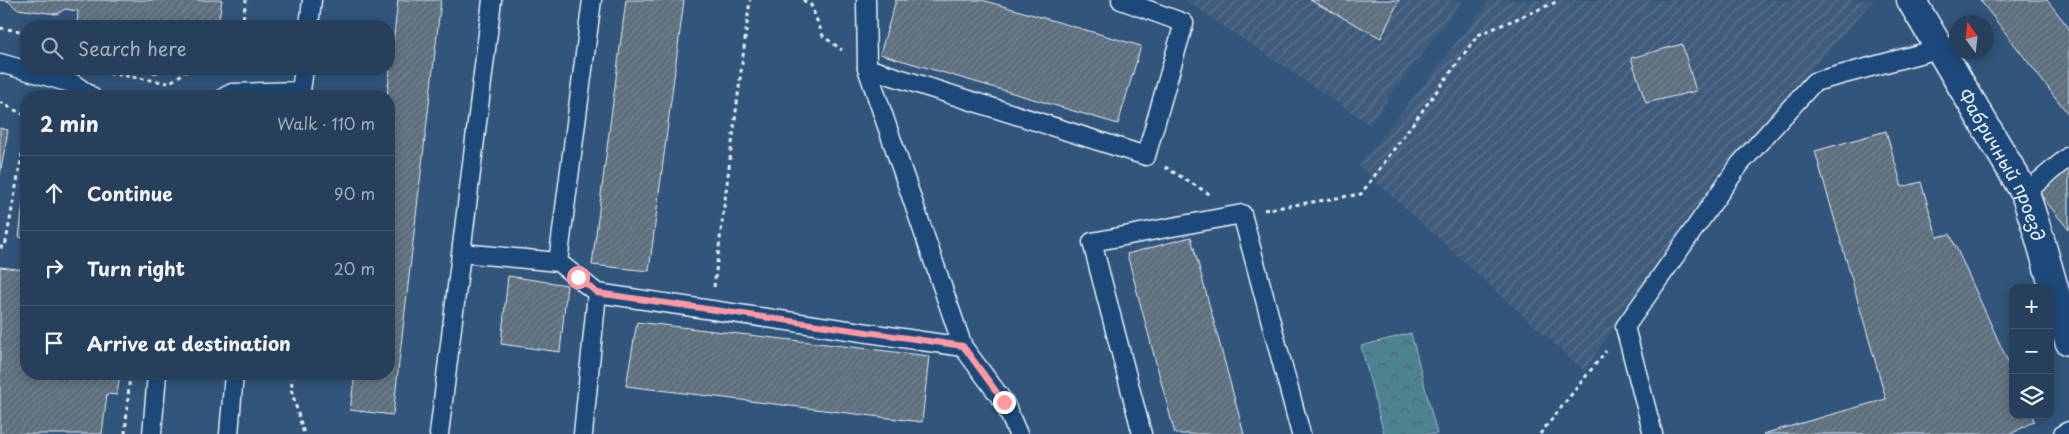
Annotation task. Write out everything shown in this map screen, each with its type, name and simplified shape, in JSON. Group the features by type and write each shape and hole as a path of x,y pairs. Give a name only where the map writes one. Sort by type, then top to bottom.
{"street":[{"name":"Фабричный проезд","path":"1911,0 1938,50 2025,193 2069,341"}],"lane":[{"path":"310,20 312,0"},
{"path":"439,434 492,0"},
{"path":"558,262 592,0"},
{"path":"866,0 867,68 963,346 1004,402 1018,434"},
{"path":"867,68 1146,156 1184,23 1122,0"},
{"path":"1653,434 1626,327 1740,164 1814,82 1938,50"},
{"path":"0,63 20,69"},
{"path":"42,75 74,84 82,90"},
{"path":"301,90 303,75"},
{"path":"2025,193 2069,156"},
{"path":"1142,434 1092,242 1242,214 1301,434"},
{"path":"462,252 558,262 597,293 963,346"},
{"path":"583,434 597,293"},
{"path":"152,434 156,380"},
{"path":"229,434 234,380"},
{"path":"2063,434 2069,431"}],"path":[{"path":"243,20 246,0"},
{"path":"711,310 750,0"},
{"path":"802,0 811,6 823,36 867,68"},
{"path":"1146,156 1242,214 1361,194 1478,36 1557,0"},
{"path":"0,28 20,31"},
{"path":"115,75 169,83 181,75"},
{"path":"0,102 20,113"},
{"path":"0,247 5,247 20,165"},
{"path":"1540,434 1626,327"},
{"path":"125,434 130,380"},
{"path":"292,380 291,389 304,434"}],"shaded area":[{"path":"1185,0 1462,0 1369,124"},
{"path":"1490,0 1874,0 1726,164 1584,371 1359,166"}],"green space":[{"path":"1411,333 1437,434 1384,434 1361,346"}],"building":[{"path":"0,0 222,0 219,18 220,20 77,20 78,11 65,9 57,14 17,9 8,1"},
{"path":"398,0 441,0 393,415 350,410 354,380 395,380 395,90 388,90 389,75 395,75 395,26"},
{"path":"626,0 684,0 649,271 592,265"},
{"path":"896,0 982,0 1141,46 1118,124 880,54"},
{"path":"1310,0 1399,0 1381,38"},
{"path":"1980,0 2047,0 2069,28 2069,115 1994,18 1994,15 1992,15"},
{"path":"1682,44 1696,91 1646,103 1631,58"},
{"path":"0,128 8,130 0,175"},
{"path":"1886,131 1902,187 1921,182 1937,237 1950,234 2009,364 2009,419 2033,419 2034,421 2011,434 1763,434 1886,399 1815,151"},
{"path":"2069,169 2069,230 2039,193"},
{"path":"1191,237 1244,434 1175,434 1127,254"},
{"path":"0,267 20,269 20,380 119,380 117,395 107,394 102,434 0,434"},
{"path":"508,276 567,285 560,352 501,344"},
{"path":"637,322 929,356 922,422 626,386"}],"route":[{"path":"578,277 597,293 963,346 1004,402"}]}
